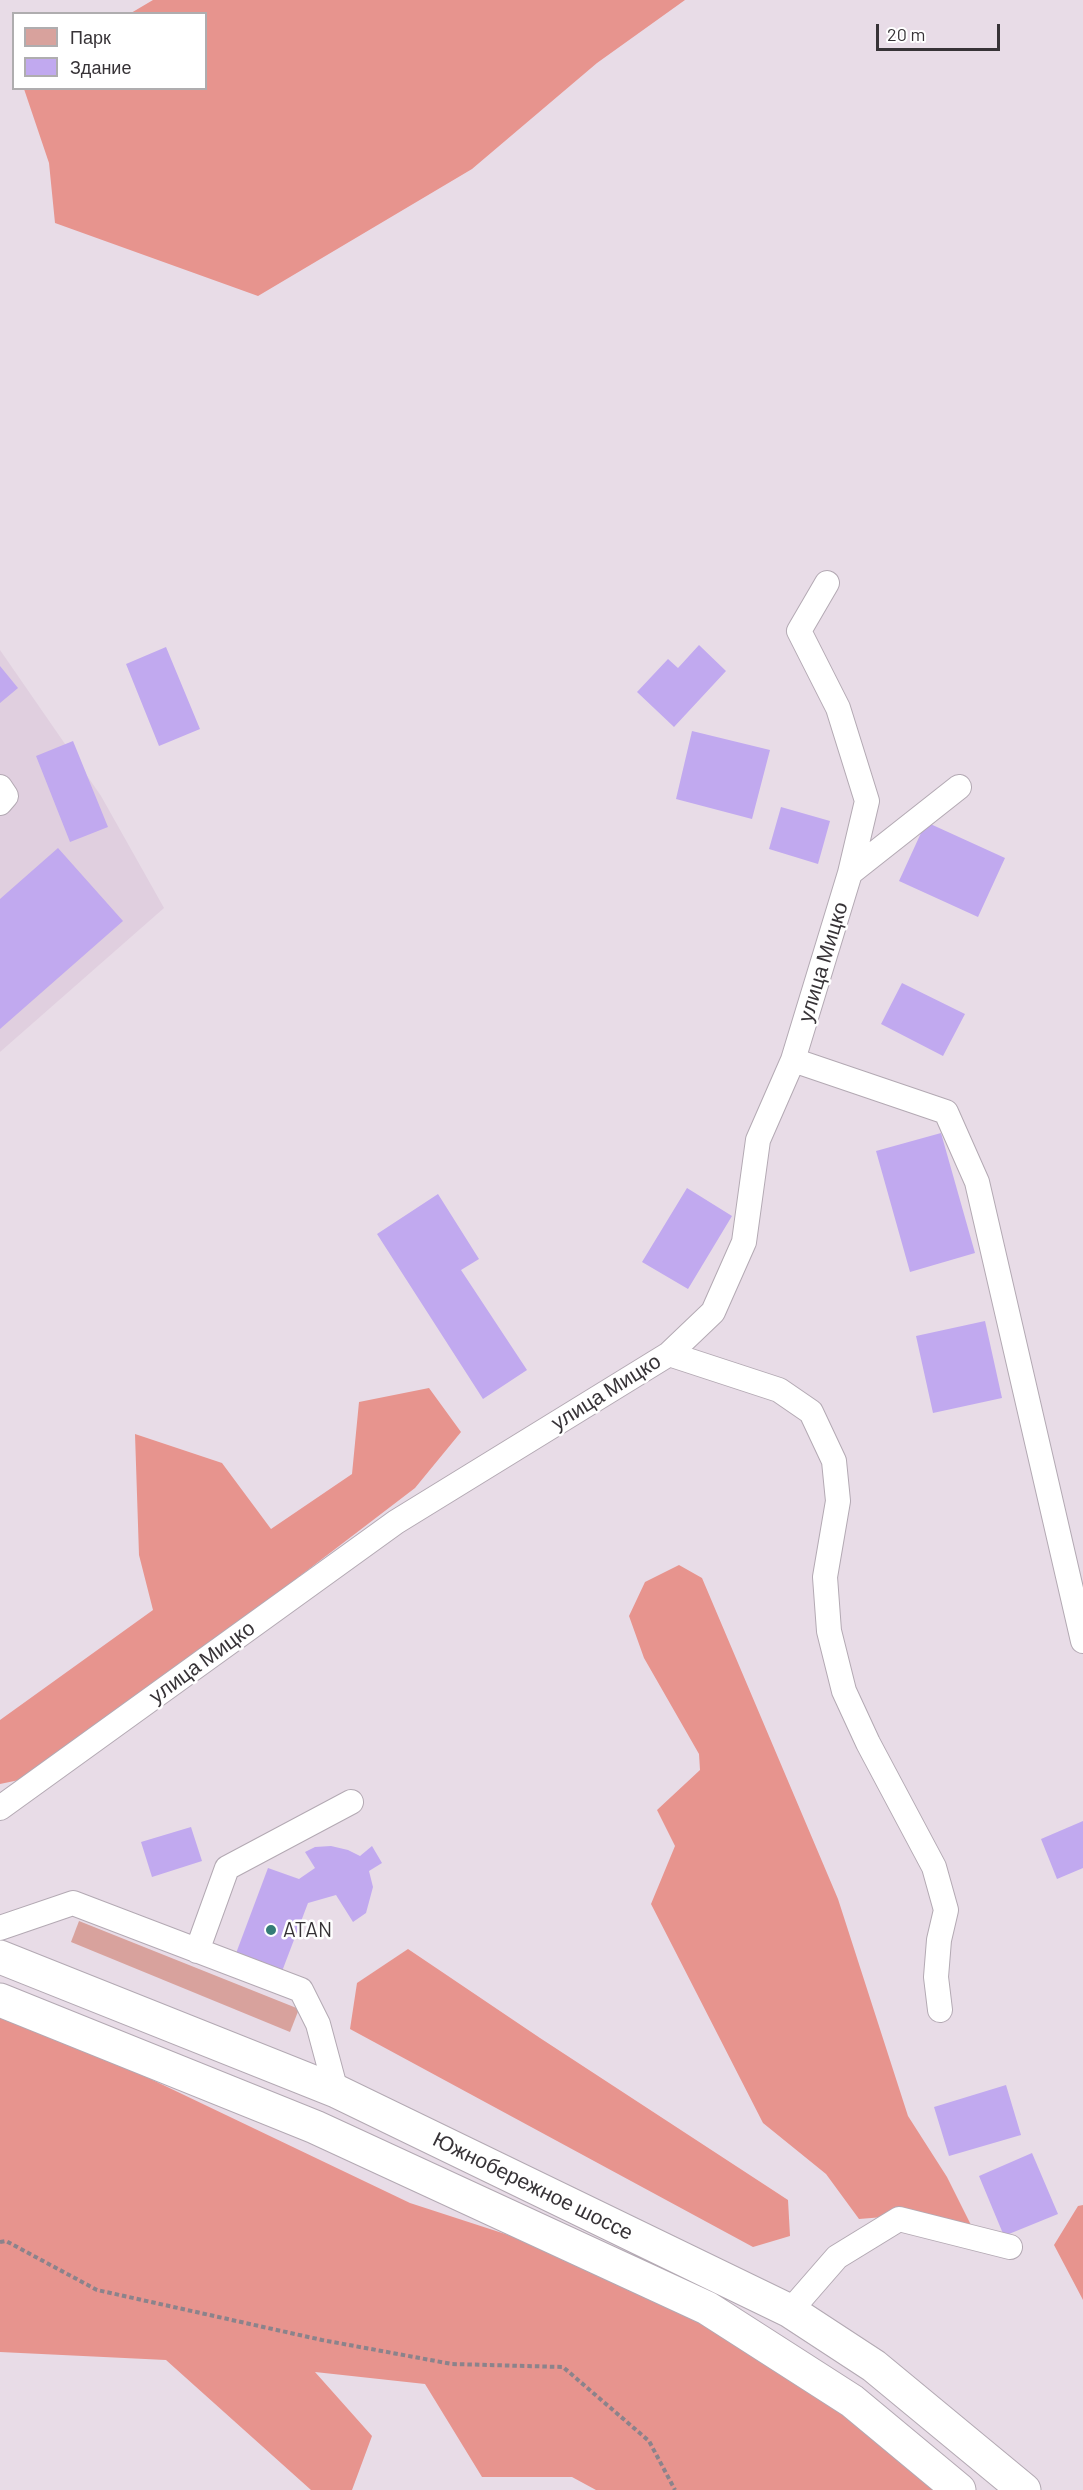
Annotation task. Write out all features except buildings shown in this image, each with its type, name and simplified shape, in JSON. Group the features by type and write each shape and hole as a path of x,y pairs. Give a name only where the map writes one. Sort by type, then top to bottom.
{"highway":[{"name":"Южнобережное шоссе","path":"0,1957 336,2091 790,2311 874,2366 1024,2490"},
{"name":"Южнобережное шоссе","path":"0,2000 315,2127 707,2308 852,2401 959,2490"}],"lane":[{"path":"827,583 799,631 838,708 867,801 850,873"},
{"path":"0,787 6,796 0,803"},
{"name":"улица Мицко","path":"0,1808 396,1522 669,1354 713,1312 744,1242 758,1140 793,1060 850,873 959,787"},
{"path":"793,1060 946,1112 977,1182 1083,1641"},
{"path":"669,1354 779,1390 811,1412 834,1461 838,1501 825,1577 829,1631 844,1691 937,1877 946,1910 939,1940 936,1977 940,2010"},
{"path":"197,1951 227,1868 351,1802"},
{"path":"0,1928 73,1903 301,1990 318,2024 336,2091"},
{"path":"790,2311 837,2258 899,2219 1010,2247"}],"path":[{"path":"0,2242 6,2241 97,2290 322,2340 452,2364 563,2367 649,2441 675,2490"}],"shaded area":[{"path":"153,0 685,0 597,63 472,169 258,296 55,223 49,163 24,90 207,90 207,12 133,12"},
{"path":"0,650 101,796 164,908 0,1052"},
{"path":"429,1388 461,1432 415,1488 38,1776 0,1784 0,1720 153,1610 139,1555 135,1434 222,1463 271,1529 352,1474 359,1402"},
{"path":"679,1565 702,1578 838,1899 908,2116 947,2177 976,2235 921,2214 859,2219 826,2174 763,2123 651,1904 675,1846 657,1810 700,1770 699,1754 644,1658 629,1616 645,1582"},
{"path":"408,1949 788,2200 790,2236 753,2247 350,2029 357,1983"},
{"path":"0,2007 410,2203 705,2299 800,2348 955,2478 951,2490 596,2490 572,2477 482,2477 425,2384 315,2372 372,2436 352,2490 311,2490 166,2360 0,2352"},
{"path":"1083,2205 1083,2300 1054,2245 1078,2206"}],"green space":[{"path":"79,1921 299,2009 290,2032 71,1942"}],"place":[{"name":"ATAN","path":"271,1930"}]}
